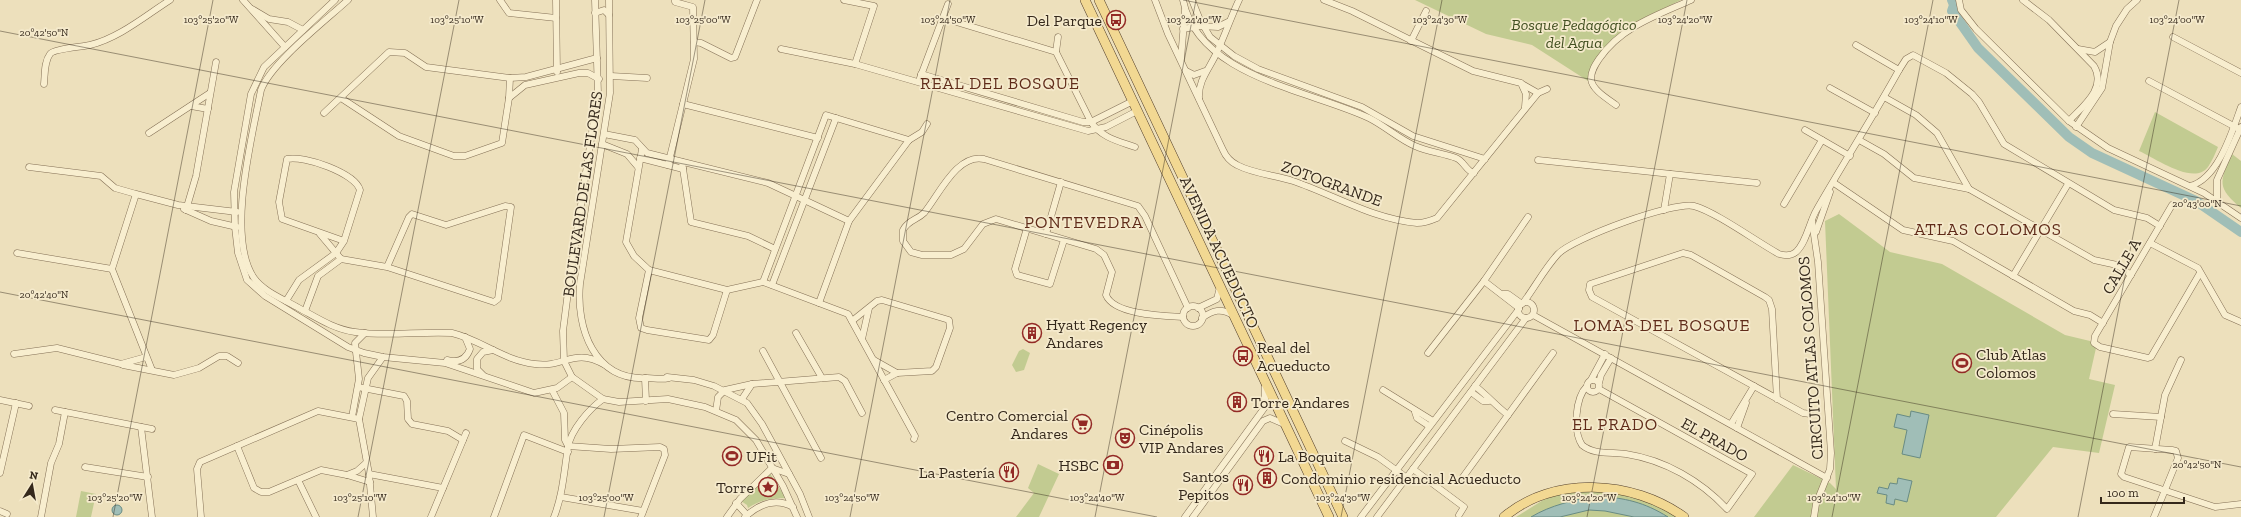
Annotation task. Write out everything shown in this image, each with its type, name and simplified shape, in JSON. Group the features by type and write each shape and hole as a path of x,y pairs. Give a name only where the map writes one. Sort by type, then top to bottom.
{"main road":[{"name":"AVENIDA ACUEDUCTO","path":"1085,0 1329,517"},
{"name":"AVENIDA ACUEDUCTO","path":"1099,0 1343,517"},
{"path":"1504,517 1528,502 1556,492 1589,488 1622,491 1661,503 1684,517"},
{"path":"1515,517 1556,492"}],"street":[{"path":"44,84 46,61 50,53 58,49 73,49 103,42 164,2 170,0"},
{"path":"243,0 285,47"},
{"path":"335,0 259,73 251,94 234,192 235,227 240,262 247,280 265,296 355,349 383,357 434,360 443,359 457,362 466,357 468,354 470,344 465,336"},
{"path":"348,0 274,68 264,82 261,90 242,192 243,227 247,265 255,279 265,288 286,301 339,329 365,333 440,332 465,336 514,359 535,364 554,364 586,357 605,365"},
{"path":"500,0 509,13 556,18"},
{"path":"556,0 556,70 558,78"},
{"name":"BOULEVARD DE LAS FLORES","path":"564,361 563,331 599,79 595,0"},
{"name":"BOULEVARD DE LAS FLORES","path":"609,0 611,76 604,134 579,298 582,319 589,345 605,365 627,377 668,378 701,382 725,390 742,399 752,408 762,424 798,490 809,517"},
{"path":"668,162 694,59 693,7 675,2 675,0"},
{"path":"694,42 731,58 734,57 757,0"},
{"path":"844,0 874,6 855,64"},
{"name":"ZOTOGRANDE","path":"1155,0 1168,34 1226,157 1237,165 1291,181 1378,214 1418,223 1428,222 1437,218 1538,93 1547,89"},
{"path":"1181,60 1182,31 1185,9 1184,0"},
{"path":"1192,0 1204,27 1210,36 1220,45 1258,69 1362,107 1406,132 1430,142 1485,159"},
{"path":"1199,100 1201,81 1217,52 1228,22 1239,0"},
{"path":"1324,0 1474,71 1521,83 1538,93"},
{"path":"1616,105 1596,89 1591,80 1592,69 1604,53 1622,34 1637,24 1691,0"},
{"path":"1959,0 1961,10 1976,29 2069,122 2108,148 2190,186 2217,201 2241,218"},
{"path":"2023,0 2049,20 2094,66 2098,75 2099,81 2090,99 2069,122"},
{"path":"2076,127 2102,88 2110,42 2121,16 2137,0"},
{"path":"918,83 948,4"},
{"path":"250,8 275,21 288,22 303,30"},
{"path":"1185,9 1199,36 1217,52 1261,79 1354,111 1422,149 1457,158 1474,173"},
{"path":"595,13 604,10 610,15"},
{"path":"1411,41 1426,11"},
{"path":"943,18 1056,49"},
{"path":"1168,34 1175,36 1182,31 1194,27 1218,27 1228,22"},
{"path":"1058,37 1056,49 1091,122 1097,131 1106,137 1135,147"},
{"path":"2173,37 2241,73"},
{"path":"2076,48 2088,52 2095,52 2110,42"},
{"path":"1856,45 1899,70"},
{"path":"781,49 855,64 1080,130 1097,131 1120,121 1137,111"},
{"path":"324,113 385,55 394,52 410,56 419,64 426,67 510,78 526,77 597,58"},
{"path":"1361,517 1521,306 1558,254 1568,246 1578,240 1667,209 1683,205 1703,209 1778,254 1786,256 1793,254 1801,246 1812,219 1899,70 1909,56 1918,56 1972,94 1979,102 2004,144 2068,184 2114,210 2147,218 2160,226"},
{"path":"187,208 196,176 216,62"},
{"path":"1186,71 1198,75 1207,70"},
{"path":"509,98 525,85 579,73 588,73 599,79"},
{"path":"921,74 1083,122 1091,122 1133,101"},
{"path":"611,76 647,78"},
{"path":"341,98 399,136 454,156 464,156 502,143 509,98 510,78"},
{"path":"2149,81 2239,128"},
{"path":"1521,83 1525,90 1527,100 1524,110"},
{"path":"1830,88 1875,113"},
{"path":"149,133 210,93"},
{"path":"1884,97 1916,115 1937,133 1969,189"},
{"path":"683,104 818,138"},
{"path":"191,106 208,109"},
{"path":"2217,201 2218,180 2239,128 2241,107"},
{"path":"1114,111 1120,121"},
{"path":"763,282 826,115 909,140"},
{"path":"772,285 836,118"},
{"path":"819,303 849,222 909,140 922,132 927,124"},
{"path":"2190,186 2201,182 2209,176 2239,128"},
{"path":"1805,130 1850,156"},
{"path":"1400,138 1406,132"},
{"path":"604,134 635,140 647,153 683,169"},
{"path":"1784,204 1822,140"},
{"path":"1859,140 1884,154 1914,178 1969,189 2094,260 2117,266 2132,275"},
{"path":"602,144 618,148 627,154 638,167"},
{"path":"642,149 626,245 634,256 649,270 727,290 763,282 848,314 915,436 914,439"},
{"path":"640,158 668,162 682,162 768,182 849,222"},
{"path":"286,301 299,280 336,253 344,241 360,190 358,185 334,169 313,162 287,159 279,202 282,219 320,234 344,241"},
{"path":"1183,316 1152,316 1111,303 1106,295 1112,272 1104,255 1096,249 1000,220 989,220 983,224 964,249 952,255 922,255 911,252 905,246 902,237 907,224 922,215 959,166 968,160 984,159 1138,206 1145,216 1188,308"},
{"path":"1538,160 1757,183"},
{"path":"682,162 691,222 748,236 775,249"},
{"path":"29,166 101,176 115,188 187,208 211,221 235,227 243,227"},
{"path":"1667,209 1670,174"},
{"path":"2209,176 2218,180"},
{"path":"584,181 596,183"},
{"path":"1046,234 1061,182"},
{"path":"1818,262 1816,218 1834,182"},
{"path":"1834,182 1903,230 1953,240 2074,311 2090,315 2103,323"},
{"path":"2013,276 2068,184"},
{"path":"136,194 112,269 152,370"},
{"name":"CALLE A","path":"2172,205 2094,341 2100,347 2148,358 2152,357 2200,273"},
{"path":"320,234 341,259 387,267 494,302 498,298 511,207 505,206 446,225 412,214 409,217 387,267"},
{"path":"187,208 242,212"},
{"path":"1428,353 1484,281 1528,217"},
{"name":"CIRCUITO ATLAS COLOMOS","path":"1812,219 1818,262 1830,453 1827,478 1816,504 1814,517"},
{"path":"1027,228 1015,269 1017,275 1050,284 1064,240"},
{"path":"2150,242 2198,268 2225,315 2241,322"},
{"path":"17,253 112,269"},
{"path":"1777,399 1772,308 1769,300 1765,297 1691,255 1683,253 1590,284 1589,290 1592,297 1777,399 1803,413 1810,414"},
{"path":"305,311 318,276 341,259"},
{"path":"312,270 318,276"},
{"path":"649,270 639,318 641,328 647,330 709,340 713,334 727,290"},
{"path":"1484,281 1503,294 1508,294 1521,306 1532,306 1533,315"},
{"path":"1188,308 1198,308 1217,299 1220,287"},
{"path":"852,321 882,300 949,320 950,328 936,368 932,371 896,373 884,380"},
{"path":"1521,306 1520,314 1526,318"},
{"path":"862,339 869,308"},
{"path":"1183,316 1188,308"},
{"path":"1198,308 1202,318"},
{"path":"1183,316 1186,323 1192,326 1199,324 1202,318 1219,310 1226,311 1233,315"},
{"path":"1378,517 1526,318 1533,315"},
{"path":"1533,315 1827,478"},
{"path":"365,333 355,343 361,387 355,418 369,474 373,517"},
{"path":"796,333 822,378"},
{"path":"14,354 57,348 174,376 199,368 218,356 227,356 238,363"},
{"path":"484,376 477,369 476,364 479,355 487,350 497,351"},
{"path":"763,351 821,458"},
{"path":"1462,477 1554,353"},
{"path":"121,364 146,356"},
{"path":"1608,356 1601,375 1599,386 1592,392 1587,386 1608,356"},
{"path":"361,387 383,357"},
{"path":"873,359 896,373"},
{"path":"434,360 527,392 552,390 572,377"},
{"path":"2156,448 2165,395 2181,360"},
{"path":"564,361 572,377 603,399 619,402 668,399 716,411 736,420 751,433 787,495 797,517"},
{"path":"647,378 647,401"},
{"path":"716,411 718,397 725,390 752,384 822,378 842,378 862,413"},
{"path":"1591,380 1596,380 1599,386"},
{"path":"1184,517 1265,407 1266,401 1264,382"},
{"path":"742,399 752,384"},
{"path":"1475,386 1487,395 1489,401"},
{"name":"EL PRADO","path":"1587,386 1582,394 1578,411 1577,429 1582,445 1589,450 1596,452 1639,457 1676,471 1691,478 1727,510 1752,474 1599,386"},
{"path":"1734,426 1754,386"},
{"path":"361,387 404,396 407,402 408,419 412,424 448,431 463,440"},
{"path":"552,390 564,413 567,446 561,498 554,517"},
{"path":"1383,390 1415,412 1421,413 1431,424"},
{"path":"1471,392 1484,401 1489,401 1508,415"},
{"path":"567,446 576,428 603,399"},
{"path":"0,400 29,406"},
{"path":"0,473 16,404"},
{"path":"56,410 152,429"},
{"path":"201,517 197,468 200,462 318,411 355,418"},
{"path":"36,517 42,517 51,463 59,444 65,412"},
{"path":"2113,414 2161,417"},
{"path":"1193,517 1263,421 1270,418 1285,425"},
{"path":"141,427 152,517"},
{"path":"431,517 466,432"},
{"path":"494,517 524,434 552,445 611,449 662,448 665,453 641,517"},
{"path":"1345,441 1378,457 1407,478"},
{"path":"552,445 567,446"},
{"path":"237,446 254,488 261,492 269,492 321,470 347,475 370,482"},
{"path":"2155,515 2163,490 2178,454 2176,451 2172,450 2129,447 2121,470 2121,474 2124,477 2163,490 2215,507 2241,504"},
{"path":"347,475 357,472 366,463"},
{"path":"85,467 148,477"},
{"path":"772,468 789,474"},
{"path":"727,517 736,503 772,468"},
{"path":"1413,469 1464,507 1459,515"},
{"path":"369,474 443,488"},
{"path":"298,480 316,517"},
{"path":"787,495 798,490"},
{"path":"561,498 644,510"},
{"path":"736,503 746,516 758,507 773,502 785,503 793,507"},
{"path":"0,511 7,514"}],"green space":[{"name":"Bosque Pedagógico del Agua","path":"1415,0 1681,0 1637,22 1612,40 1602,51 1594,65 1588,81 1532,45 1486,34"},
{"path":"2155,112 2218,147 2208,167 2202,172 2194,174 2184,172 2174,169 2139,151"},
{"path":"2232,154 2241,161 2241,208 2224,190 2223,184 2225,171"},
{"name":"Club Atlas Colomos","path":"1839,214 1890,252 1942,264 2065,335 2090,341 2096,348 2089,379 2115,385 2099,453 2053,447 1996,517 1754,517 1793,465 1830,483 1836,489 1825,221"},
{"path":"1023,349 1030,353 1024,370 1016,372 1012,365 1019,351"},
{"path":"1038,464 1059,474 1039,517 1016,517 1034,493 1028,488"},
{"path":"769,472 786,498 766,500 748,508 747,505 741,501"},
{"path":"81,491 96,494 91,517 76,517"},
{"path":"1622,491 1681,517 1516,517 1556,492"}],"water":[{"path":"1911,411 1929,415 1920,458 1902,454 1907,430 1894,427 1897,414 1910,417"},
{"path":"1898,478 1912,481 1907,502 1895,499 1894,505 1886,503 1887,495 1877,493 1879,487 1888,489 1890,483 1897,484"},
{"path":"1597,496 1617,498 1642,504 1668,517 1634,517 1605,511 1589,510 1560,517 1531,517 1547,509 1580,499"},
{"path":"115,505 119,505 121,506 121,514 115,515 112,512 112,508"}],"waterway":[{"path":"1952,0 1954,5 1952,11 1978,48 2069,137 2092,153 2196,201 2241,232"}],"place":[{"name":"Del Parque","path":"1116,20"},
{"name":"Hyatt Regency Andares","path":"1032,333"},
{"name":"Real del Acueducto","path":"1243,356"},
{"name":"Club Atlas Colomos","path":"1962,363"},
{"name":"Torre Andares","path":"1237,402"},
{"name":"Centro Comercial Andares","path":"1082,424"},
{"name":"Cinépolis VIP Andares","path":"1125,438"},
{"name":"UFit","path":"732,456"},
{"name":"La Boquita","path":"1264,456"},
{"name":"HSBC","path":"1113,465"},
{"name":"La Pastería","path":"1009,472"},
{"name":"Condominio residencial Acueducto","path":"1267,478"},
{"name":"Santos Pepitos","path":"1243,485"},
{"name":"Torre","path":"768,487"}],"district":[{"name":"REAL DEL BOSQUE","path":"1000,83"},
{"name":"PONTEVEDRA","path":"1084,222"},
{"name":"ATLAS COLOMOS","path":"1988,229"},
{"name":"LOMAS DEL BOSQUE","path":"1662,325"},
{"name":"EL PRADO","path":"1615,424"}]}
